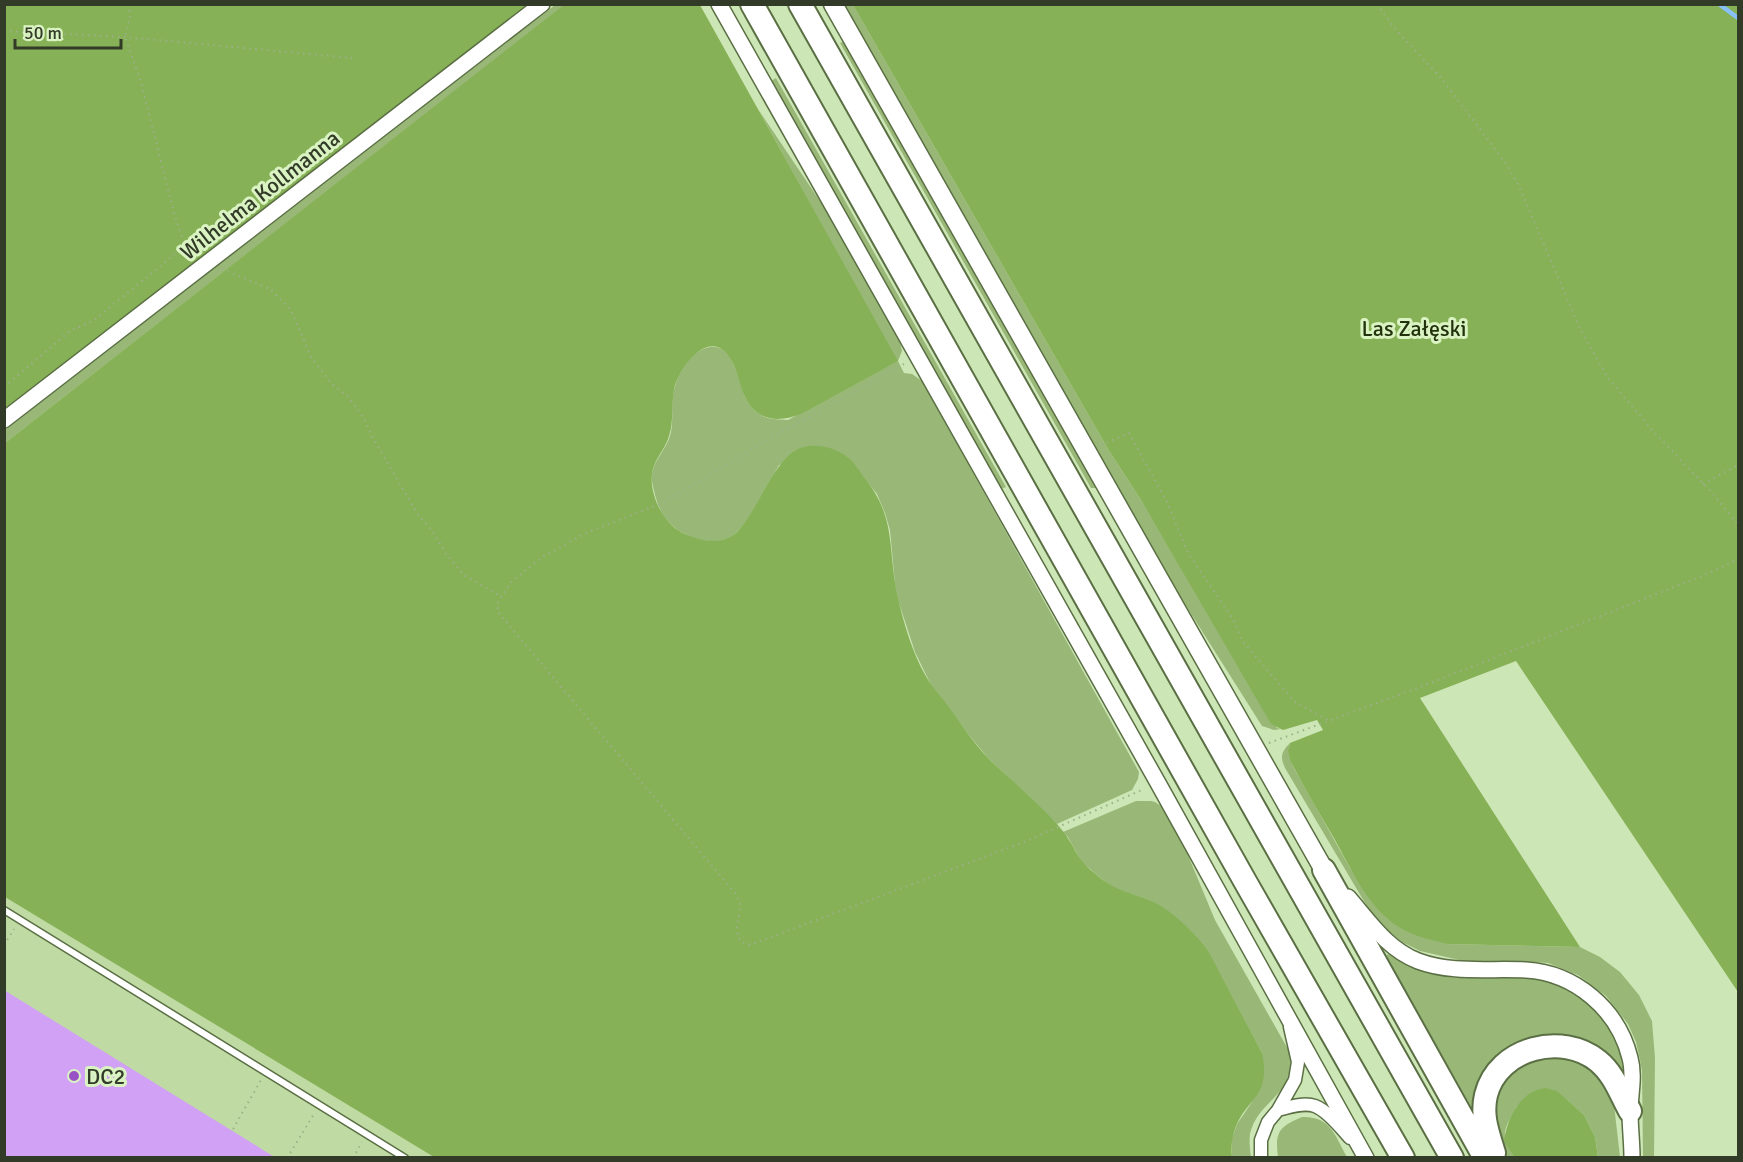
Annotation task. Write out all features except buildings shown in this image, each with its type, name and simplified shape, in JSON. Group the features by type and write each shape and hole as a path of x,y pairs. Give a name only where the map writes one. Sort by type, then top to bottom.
{"highway":[{"path":"752,4 1403,1158"},
{"path":"800,4 1452,1158"},
{"path":"1324,870 1485,1158"},
{"path":"1495,1158 1485,1124 1487,1091 1506,1064 1532,1049 1562,1046 1581,1050 1592,1056 1611,1073 1630,1111"}],"main road":[{"path":"833,4 1324,870"}],"street":[{"name":"Wilhelma Kollmanna","path":"4,420 542,4"},
{"path":"719,4 1158,783 1364,1155"},
{"path":"1324,870 1377,933 1391,946 1409,957 1435,967 1454,970 1535,971 1560,978 1587,992 1604,1007 1618,1027 1628,1050 1632,1071 1630,1111 1632,1158"},
{"path":"1261,1158 1261,1140 1268,1122 1278,1110 1295,1080 1298,1062 1286,1015"},
{"path":"1278,1110 1296,1105 1315,1106 1331,1118 1364,1155"}],"lane":[{"path":"4,910 405,1158"}],"path":[{"path":"129,4 130,18 125,37 141,82 174,213 192,258 270,289 291,310 311,357 330,382 349,398 363,417 417,513 433,532 446,554 464,575 502,597"},
{"path":"1377,4 1396,30 1441,78 1505,162 1518,184 1581,330 1608,378 1738,525"},
{"path":"4,31 125,37 352,58"},
{"path":"4,387 70,331 93,321 186,245"},
{"path":"917,356 762,443 665,502 588,532 544,556 512,581 498,602 497,611 735,893 742,903 736,928 740,941 750,945 1024,842 1158,783"},
{"path":"1096,447 1128,433 1167,502 1188,553 1233,619 1244,642 1295,702 1330,721"},
{"path":"1703,484 1738,465"},
{"path":"1285,736 1420,687 1669,589 1738,559"},
{"path":"233,1129 261,1080"},
{"path":"287,1158 314,1113"},
{"path":"353,1158 362,1142"}],"shaded area":[{"path":"555,5 565,5 5,443 4,431"},
{"path":"842,5 853,5 1108,449 1141,500 1277,728 1281,729 1274,730 1262,726 1176,590 1112,483"},
{"path":"845,41 1097,488 1091,488 840,43"},
{"path":"776,78 1006,487 1001,489 771,81"},
{"path":"758,109 826,210 900,342 902,351 898,361 904,373 912,374 922,381 1139,772 1132,790 1057,824 988,758 931,685 915,652 899,603 890,530 885,513 877,494 846,456 779,465 761,500 744,524 730,537 709,541 698,539 678,530 663,515 657,503 652,481 653,469 671,433 676,383 686,363 703,349 718,348 725,352 734,366 748,402 759,414 768,418 788,420 897,361"},
{"path":"1290,743 1290,757 1295,770 1350,868 1371,900 1388,919 1447,944 1580,947 1600,957 1620,972 1639,995 1652,1021 1655,1058 1654,1157 1643,1157 1642,1071 1636,1042 1628,1024 1606,996 1578,975 1548,963 1468,962 1420,951 1402,942 1368,908 1285,768 1282,755"},
{"path":"1136,801 1151,801 1161,806 1180,836 1215,920 1289,1051 1290,1066 1287,1078 1282,1088 1254,1122 1250,1134 1251,1157 1232,1157 1232,1138 1237,1124 1252,1102 1262,1053 1206,949 1177,919 1139,897 1115,889 1098,876 1081,861 1063,832"},
{"path":"5,896 435,1157 5,1157"},
{"path":"1388,954 1440,976 1534,979 1571,991 1600,1015 1611,1031 1619,1049 1624,1071 1621,1073 1549,1036 1472,1108 1386,956"},
{"path":"1561,1054 1590,1064 1613,1096 1620,1157 1598,1157 1595,1137 1584,1115 1563,1097 1517,1106 1505,1132 1506,1142 1514,1157 1503,1157 1492,1124 1496,1094 1513,1068 1528,1059"},
{"path":"1302,1117 1320,1120 1326,1124 1347,1157 1278,1157 1277,1142 1280,1132 1288,1124"}],"green space":[{"path":"565,4 700,5 898,361 801,414 776,419 761,415 750,405 727,354 719,348 710,346 702,349 687,364 676,382 671,430 654,466 653,492 660,510 671,525 684,534 708,541 725,539 739,530 780,465 796,450 808,446 828,448 841,453 853,462 881,503 888,529 896,588 902,613 920,665 933,687 990,760 1057,824 1088,868 1111,885 1166,909 1195,935 1214,961 1262,1053 1264,1063 1264,1078 1260,1089 1236,1126 1232,1157 434,1157 5,897 5,443"},
{"path":"5,5 531,5 5,410"},
{"name":"Las Załęski","path":"853,5 1738,5 1738,992 1516,661 1420,698 1580,947 1447,944 1409,932 1395,925 1380,912 1359,883 1290,760 1288,751 1290,743 1323,730 1317,720 1283,730 1271,724 1141,500 1108,449"},
{"path":"1546,1088 1557,1091 1584,1115 1595,1137 1598,1157 1514,1157 1504,1141 1508,1123 1517,1107 1529,1094"}],"waterway":[{"path":"1719,4 1738,18"}],"place":[{"name":"DC2","path":"74,1076"}]}
